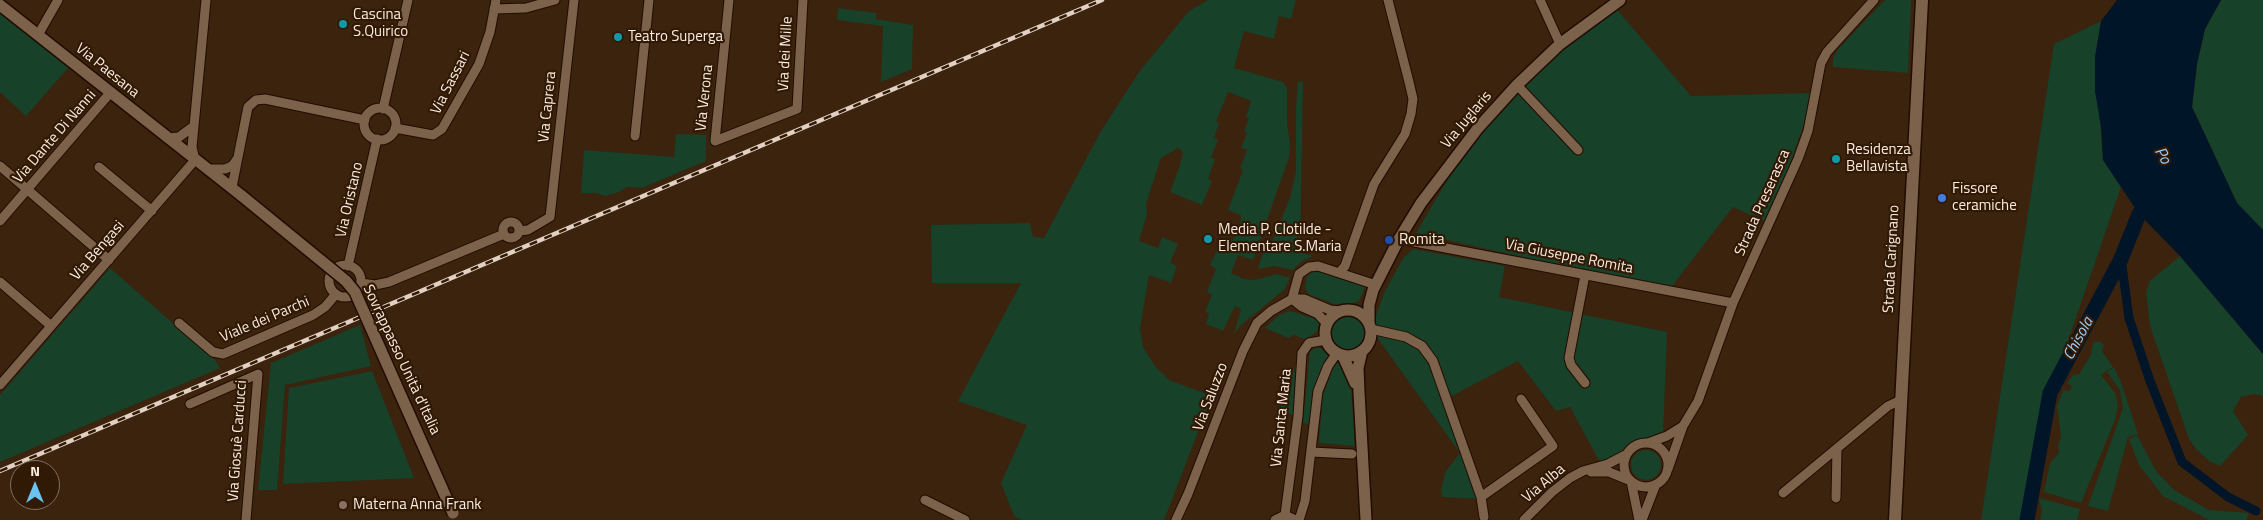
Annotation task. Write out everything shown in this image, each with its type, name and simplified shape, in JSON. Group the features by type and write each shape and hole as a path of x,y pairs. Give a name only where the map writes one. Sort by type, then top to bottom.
{"main road":[{"name":"Strada Carignano","path":"1895,520 1922,0"}],"street":[{"path":"38,35 58,0"},
{"path":"194,160 192,147 206,0"},
{"path":"495,5 526,8 555,0"},
{"name":"Via Caprera","path":"361,282 375,285 389,282 504,234 512,238 518,235 519,231 528,230 550,217 574,0"},
{"path":"635,136 648,0"},
{"name":"Via Verona","path":"729,0 714,140 797,109"},
{"name":"Via dei Mille","path":"797,109 803,0"},
{"path":"1340,272 1345,266 1374,184 1405,134 1411,114 1413,99 1388,0"},
{"path":"1540,0 1560,44"},
{"name":"Via Juglaris","path":"1370,325 1369,305 1375,288 1400,239 1421,203 1478,128 1517,85 1560,44 1620,0"},
{"name":"Strada Preserasca","path":"1668,469 1684,426 1698,401 1733,302 1798,159 1808,131 1821,64 1828,52 1874,0"},
{"path":"383,109 408,1"},
{"name":"Via Paesana","path":"0,5 194,160"},
{"name":"Via Sassari","path":"395,128 433,135 442,129 478,64 490,32 495,5"},
{"path":"1517,85 1578,150"},
{"name":"Via Dante Di Nanni","path":"0,221 110,93"},
{"path":"232,187 248,107 253,102 261,99 365,120"},
{"path":"383,109 393,116 395,128 389,137 377,139 368,134 365,128 365,120 372,111 383,109"},
{"path":"167,138 179,137 194,126"},
{"name":"Via Oristano","path":"348,266 377,139"},
{"path":"205,168 214,170 225,169 232,166 238,157"},
{"name":"Sovrappasso Unità d'Italia","path":"194,160 232,187 346,281 355,292 455,516"},
{"name":"Via Bengasi","path":"0,385 194,160"},
{"path":"0,166 109,260"},
{"path":"99,167 152,211"},
{"name":"Via Giuseppe Romita","path":"1400,239 1733,302"},
{"path":"348,266 359,273 361,282 358,290 352,295 344,296 336,294 330,284 332,273 337,268 348,266"},
{"path":"1292,299 1299,274 1309,267 1318,266 1340,272 1375,288"},
{"path":"1585,274 1569,358 1571,365 1585,382"},
{"path":"0,282 50,325"},
{"name":"Via Juglaris","path":"1352,310 1375,288"},
{"name":"Viale dei Parchi","path":"179,323 213,352 223,354 314,315 325,307 336,294"},
{"path":"1292,299 1304,299 1330,310 1352,310 1365,317 1370,325 1370,340 1362,351 1358,368 1366,520"},
{"path":"1292,299 1302,307 1318,314 1326,324"},
{"name":"Via Saluzzo","path":"1176,520 1252,331 1271,311 1292,299"},
{"path":"1340,311 1330,318 1326,324 1326,340 1328,345 1340,354 1350,356 1362,351"},
{"path":"1370,325 1406,337 1422,346 1433,361 1481,497 1484,519"},
{"name":"Via Santa Maria","path":"1285,514 1304,348 1309,343 1326,340"},
{"path":"1340,354 1359,392"},
{"path":"1275,520 1285,514 1297,520 1305,501 1318,391 1328,366 1340,354"},
{"name":"Via Giosuè Carducci","path":"190,404 258,374 246,520"},
{"path":"1481,497 1553,446 1521,399"},
{"path":"1783,493 1888,406 1901,400"},
{"path":"1641,520 1631,481 1624,468 1627,454 1639,444 1668,436 1684,426"},
{"path":"1631,481 1639,486 1648,487 1664,478 1668,469 1668,461 1661,448 1648,443"},
{"path":"1294,446 1311,450 1352,454"},
{"path":"1836,498 1837,448"},
{"name":"Via Alba","path":"1524,520 1552,492 1570,478 1583,471 1608,464 1627,454"},
{"name":"Via Alba","path":"1583,471 1610,472 1631,481"},
{"path":"1641,520 1656,484"},
{"path":"925,500 966,520"}],"green space":[{"path":"1208,0 1296,0 1291,19 1279,16 1274,39 1244,31 1234,68 1283,82 1287,88 1287,123 1290,143 1289,157 1253,260 1238,255 1231,273 1244,279 1254,280 1277,274 1290,278 1284,290 1241,325 1234,334 1241,309 1235,306 1223,331 1206,324 1209,314 1205,311 1212,295 1207,292 1216,269 1210,265 1223,237 1233,240 1241,220 1241,215 1228,210 1243,170 1240,168 1247,150 1241,148 1247,133 1244,132 1249,118 1246,117 1251,101 1228,92 1216,122 1219,123 1214,138 1218,140 1211,157 1215,159 1208,179 1212,181 1202,205 1170,192 1183,152 1178,148 1161,158 1146,204 1147,215 1139,241 1158,248 1162,237 1178,244 1170,263 1177,266 1171,283 1149,275 1140,329 1143,347 1155,366 1169,380 1212,396 1164,520 1022,520 1014,516 1001,483 1027,425 958,401 1021,283 932,283 931,225 1030,223 1033,237 1044,238 1101,131 1139,72 1189,11"},
{"path":"1885,0 1911,0 1908,73 1833,67 1833,58 1838,49"},
{"path":"2221,0 2263,0 2263,230 2237,203 2192,107 2197,64 2205,29"},
{"path":"1613,5 1691,96 1815,93 1769,223 1733,207 1669,290 1416,233 1478,128 1557,37"},
{"path":"838,8 876,13 876,19 913,25 912,69 881,82 883,26 837,20"},
{"path":"0,11 69,67 26,116 0,92"},
{"path":"2101,21 2095,57 2103,160 2121,187 2050,393 2027,520 1981,520 2054,44"},
{"path":"1298,81 1303,82 1300,252 1313,256 1302,261 1293,270 1274,266 1259,269 1265,247 1270,247 1290,198 1296,171"},
{"path":"676,134 706,135 706,161 642,188 627,187 619,192 605,196 596,193 581,193 584,150 674,157"},
{"path":"1413,249 1505,266 1499,297 1667,332 1663,437 1602,466 1570,407 1556,411 1518,361 1450,397 1481,499 1442,497 1441,489 1446,471 1460,453 1371,329 1385,291 1404,257"},
{"path":"2180,256 2263,354 2263,396 2254,394 2241,397 2233,411 2248,435 2220,466 2209,461 2196,449 2189,439 2150,326 2146,292 2150,281"},
{"path":"110,268 215,360 220,368 0,462 0,395"},
{"path":"1319,271 1329,272 1364,284 1365,287 1359,301 1352,304 1334,304 1308,294 1305,287 1307,276"},
{"path":"1290,311 1320,320 1317,332 1305,339 1293,335 1289,338 1265,328 1279,315"},
{"path":"1348,316 1360,321 1365,333 1360,345 1348,350 1336,345 1331,333 1336,321"},
{"path":"360,325 371,366 285,385 277,490 258,490 271,363"},
{"path":"2099,341 2104,345 2102,351 2113,367 2101,375 2115,393 2118,405 2115,420 2081,503 2044,492 2050,463 2059,453 2058,445 2061,437 2057,406 2063,390 2070,391 2072,387 2067,383 2073,375 2079,374 2091,355 2093,343"},
{"path":"1321,348 1328,356 1312,425 1303,423 1310,351"},
{"path":"1298,359 1295,416 1279,409"},
{"path":"1343,362 1350,372 1355,446 1319,443 1323,395 1335,364"},
{"path":"2114,367 2121,382 2138,434 2128,437 2108,511 2088,506 2123,408 2120,390 2107,372"},
{"path":"372,371 414,478 283,484 289,388"},
{"path":"2137,435 2156,471 2174,490 2209,510 2249,513 2246,520 2209,520 2163,496 2139,465 2129,439"},
{"path":"1646,450 1657,454 1661,465 1657,476 1646,480 1635,476 1631,465 1635,454"},
{"path":"2039,498 2080,509 2077,520 2040,520 2042,511"}],"water":[{"name":"Po","path":"2117,0 2221,0 2205,29 2197,64 2192,107 2237,203 2263,230 2263,354 2180,256 2139,214 2103,160 2101,127 2095,91 2095,57 2101,21"}],"waterway":[{"name":"Chisola","path":"2027,520 2050,393 2121,259 2139,214 2151,199"},
{"path":"2121,259 2129,318 2150,381 2182,462 2228,497 2256,511"}],"railway":[{"path":"0,471 1102,0"}],"place":[{"name":"Cascina S.Quirico","path":"343,24"},
{"name":"Teatro Superga","path":"618,37"},
{"name":"Residenza Bellavista","path":"1836,159"},
{"name":"Fissore ceramiche","path":"1942,198"},
{"name":"Media P. Clotilde - Elementare S.Maria","path":"1208,239"},
{"name":"Romita","path":"1389,240"},
{"name":"Materna Anna Frank","path":"343,505"}]}
